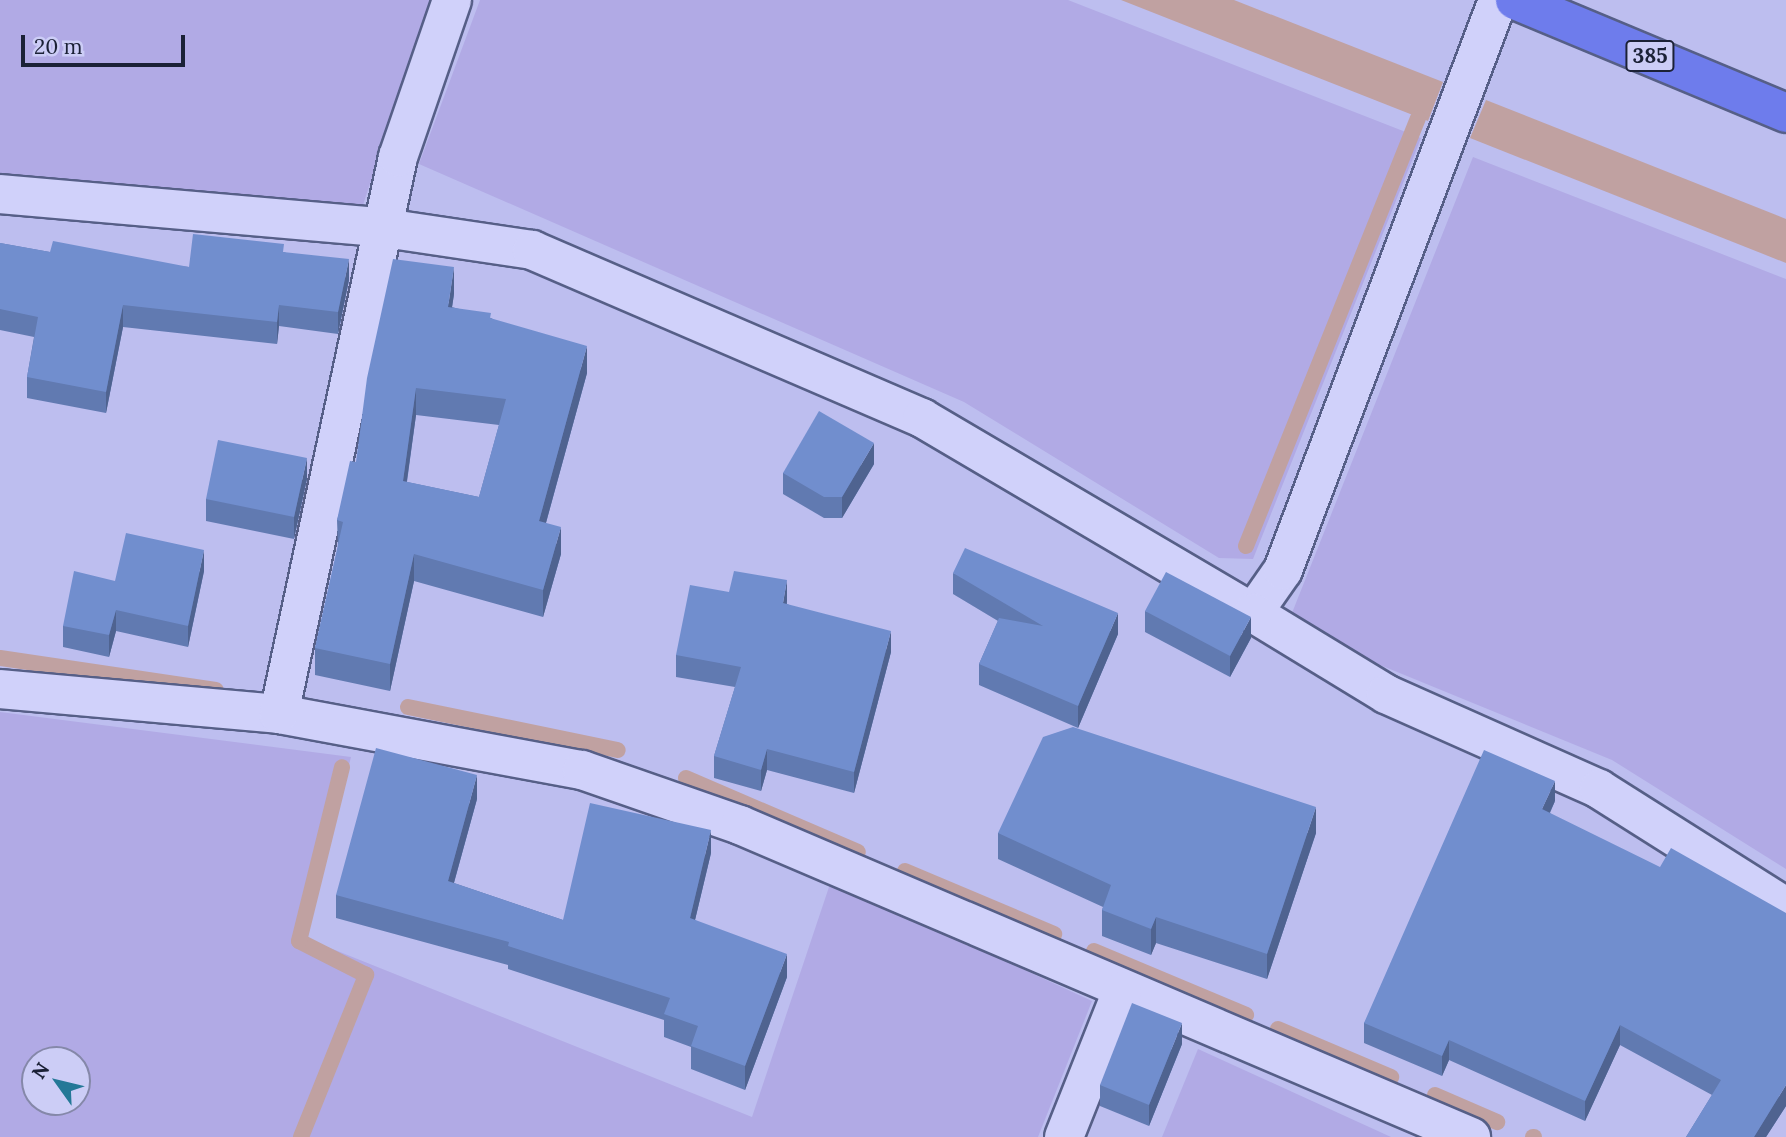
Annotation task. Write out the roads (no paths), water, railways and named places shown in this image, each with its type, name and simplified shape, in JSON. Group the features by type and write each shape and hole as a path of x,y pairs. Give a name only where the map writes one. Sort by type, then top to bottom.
{"highway":[{"name":"385","path":"1515,0 1786,113"}],"street":[{"path":"279,714 385,228 398,157 452,0"},
{"path":"1253,613 1283,570 1498,0"},
{"path":"0,194 385,228 532,250 922,418 1253,613 1386,695 1599,789 1786,907"},
{"path":"0,689 279,714 582,770 740,825 1122,991 1471,1137"},
{"path":"1064,1137 1122,991"}],"waterway":[{"path":"1246,546 1418,118"},
{"path":"0,658 216,690"},
{"path":"408,707 618,750"},
{"path":"301,1137 366,975 299,941 342,767"},
{"path":"686,778 858,852"},
{"path":"905,871 1054,934"},
{"path":"1094,951 1246,1015"},
{"path":"1278,1029 1391,1077"},
{"path":"1435,1095 1497,1122"}]}
